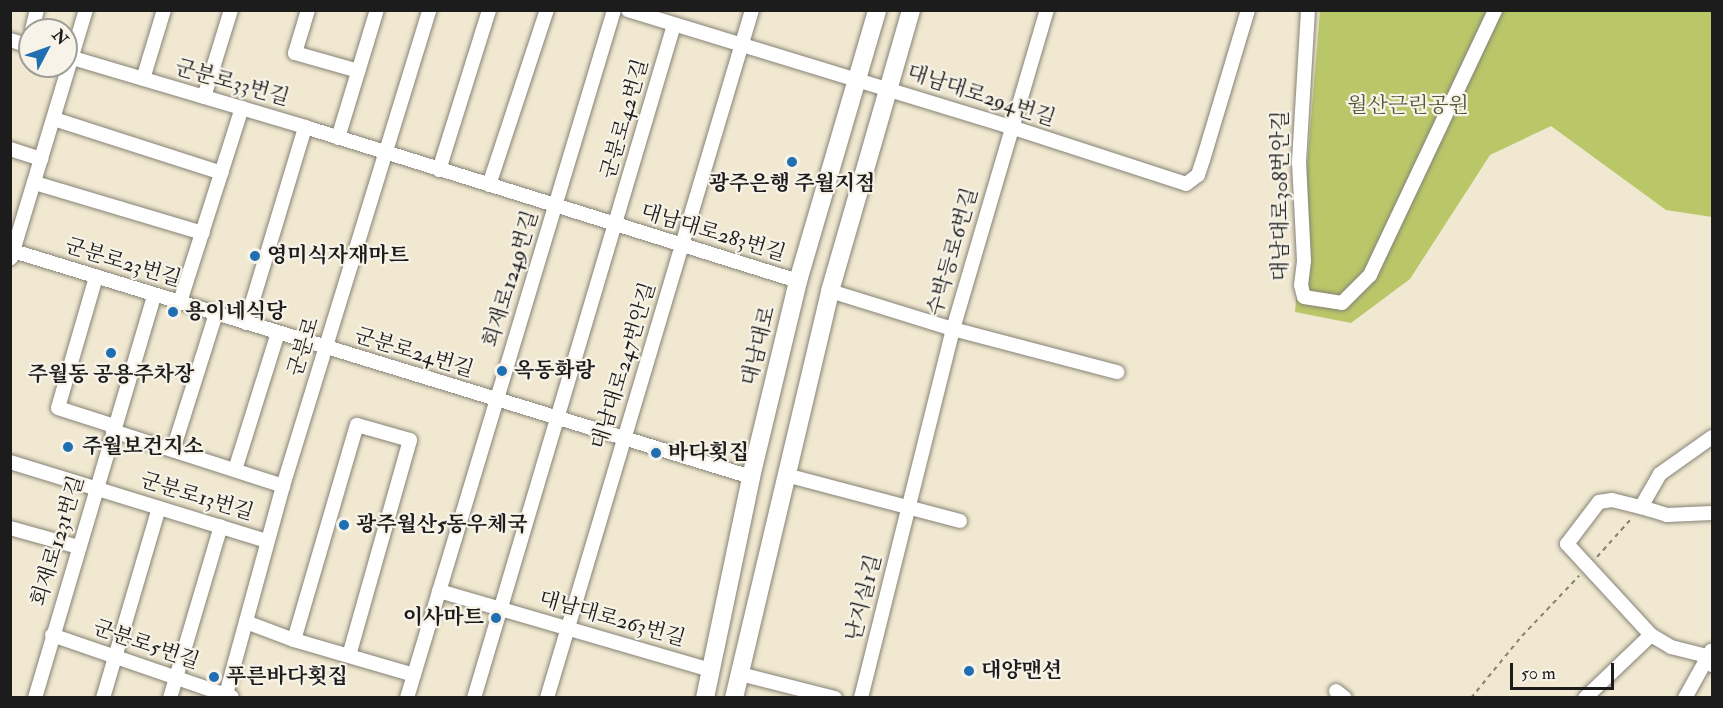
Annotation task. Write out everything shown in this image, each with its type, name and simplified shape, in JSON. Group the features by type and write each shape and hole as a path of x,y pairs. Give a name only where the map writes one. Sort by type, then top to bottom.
{"main road":[{"name":"대남대로","path":"705,698 751,477 798,281 877,10"},
{"path":"734,698 830,291 911,10"}],"street":[{"path":"78,32 86,10"},
{"path":"143,79 164,10"},
{"path":"204,97 231,10"},
{"path":"308,10 295,53 358,71"},
{"path":"338,138 377,10"},
{"name":"군분로","path":"228,697 283,486 429,10"},
{"path":"439,170 489,10"},
{"path":"489,185 547,10"},
{"name":"회재로1249번길","path":"407,698 614,10"},
{"path":"628,10 741,47"},
{"name":"대남대로247번안길","path":"547,698 752,10"},
{"name":"수박등로6번길","path":"908,508 953,328 1047,10"},
{"name":"대남대로294번길","path":"741,47 888,88 1186,184 1198,175 1201,168 1248,10"},
{"name":"대남대로308번안길","path":"1308,10 1299,162 1304,261 1301,285 1304,297 1342,303 1370,275 1495,10"},
{"name":"군분로42번길","path":"558,419 674,25"},
{"name":"군분로33번길","path":"78,60 305,127 489,185"},
{"path":"11,253 35,183 64,78"},
{"path":"180,302 242,108"},
{"path":"54,118 222,172"},
{"path":"246,323 305,127"},
{"path":"10,149 41,159"},
{"path":"35,183 203,233"},
{"name":"대남대로283번길","path":"489,185 798,281"},
{"name":"군분로23번길","path":"11,253 180,302 326,348"},
{"path":"96,277 58,408 173,450 283,486"},
{"path":"830,291 953,328 1117,372"},
{"name":"회재로1231번길","path":"35,698 153,295"},
{"path":"173,450 216,314"},
{"path":"235,470 278,333"},
{"name":"군분로24번길","path":"326,348 751,477"},
{"path":"474,698 558,419"},
{"path":"294,640 357,425 410,440 349,656"},
{"path":"1641,507 1660,474 1713,437"},
{"name":"군분로13번길","path":"10,462 267,541"},
{"path":"786,475 960,521"},
{"path":"1685,698 1711,656 1671,647 1651,635 1567,544 1597,504 1612,500 1667,515 1713,513"},
{"path":"103,698 159,508"},
{"name":"난지실1길","path":"861,698 908,508"},
{"path":"170,698 221,526"},
{"path":"10,528 78,547"},
{"name":"대남대로263번길","path":"439,591 711,670"},
{"path":"246,622 294,640 414,675"},
{"name":"군분로5번길","path":"52,635 228,697"},
{"path":"1586,698 1651,635"},
{"path":"740,674 835,698"}],"path":[{"path":"1471,698 1522,636 1641,507"}],"green space":[{"name":"월산근린공원","path":"1320,11 1712,11 1712,217 1666,210 1551,126 1490,155 1410,279 1351,323 1295,312"}],"place":[{"name":"광주은행 주월지점","path":"792,162"},
{"name":"영미식자재마트","path":"255,256"},
{"name":"용이네식당","path":"173,312"},
{"name":"주월동 공용주차장","path":"111,353"},
{"name":"옥동화랑","path":"502,371"},
{"name":"주월보건지소","path":"68,447"},
{"name":"바다횟집","path":"656,453"},
{"name":"광주월산5동우체국","path":"344,525"},
{"name":"이사마트","path":"496,618"},
{"name":"대양맨션","path":"969,671"},
{"name":"푸른바다횟집","path":"214,677"}]}
